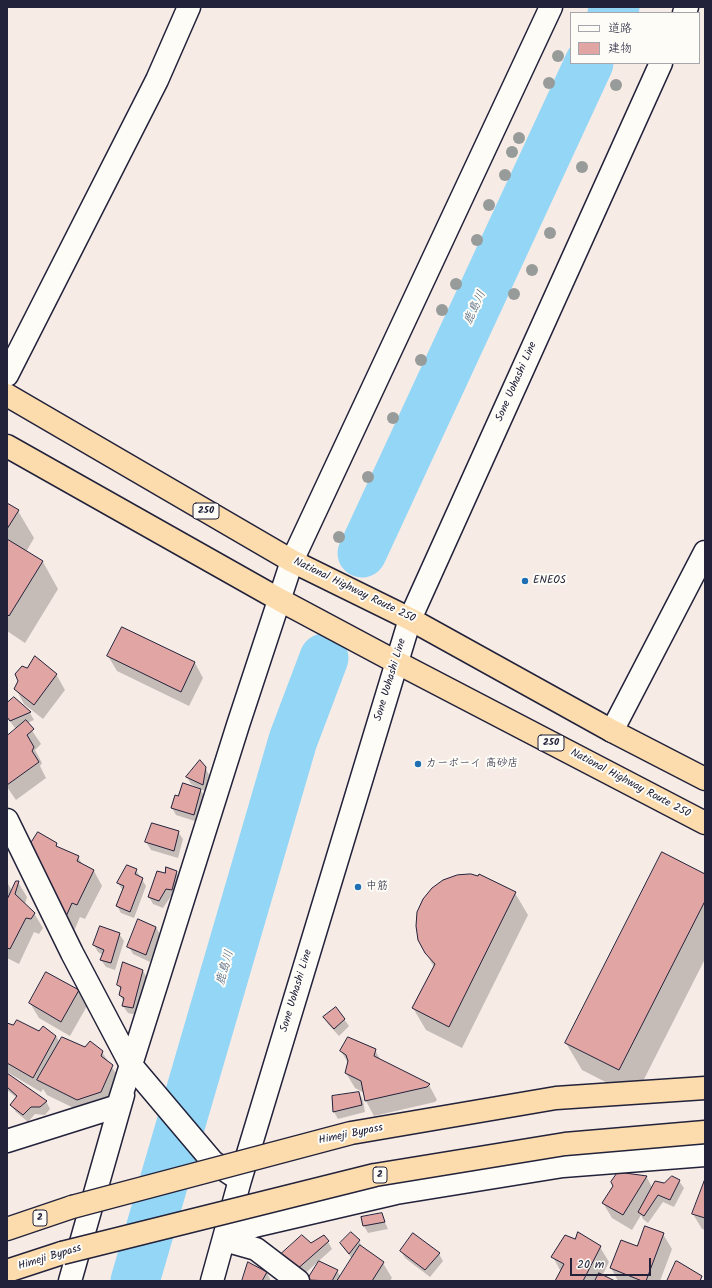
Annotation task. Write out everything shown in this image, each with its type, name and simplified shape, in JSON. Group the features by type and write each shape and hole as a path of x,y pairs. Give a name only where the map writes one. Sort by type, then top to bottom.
{"highway":[{"name":"National Highway Route 250","path":"7,395 292,561 410,619 612,731 705,778"},
{"name":"National Highway Route 250","path":"7,446 280,600 705,823"},
{"name":"Himeji Bypass","path":"7,1229 72,1207 351,1133 556,1098 705,1088"},
{"name":"Himeji Bypass","path":"7,1271 62,1253 375,1176 565,1144 705,1132"}],"street":[{"path":"7,375 157,80 190,7"},
{"path":"70,1281 132,1065 236,733 292,561 551,7"},
{"name":"Sone Uohashi Line","path":"212,1281 240,1180 410,619 662,64"},
{"path":"612,731 705,552"},
{"path":"7,820 72,953 132,1065 213,1162 240,1180"},
{"path":"7,1141 118,1106 132,1065"},
{"path":"224,1240 254,1226 396,1193 563,1166 705,1155"},
{"path":"224,1240 256,1250 298,1281"}],"building":[{"path":"7,503 19,510 7,529"},
{"path":"7,539 43,561 9,616 7,614"},
{"path":"122,627 195,662 181,692 107,656"},
{"path":"35,656 57,674 34,705 14,689 18,681 15,674 22,666 27,668"},
{"path":"14,697 31,712 10,721 7,717 7,703"},
{"path":"26,720 34,729 27,735 34,747 32,751 39,762 7,785 7,736"},
{"path":"200,760 206,767 203,785 186,777"},
{"path":"183,783 201,789 194,815 171,808 175,795 178,796"},
{"path":"152,823 179,831 174,851 145,842"},
{"path":"38,832 57,843 56,846 79,856 77,861 94,870 77,905 72,903 64,921 31,843"},
{"path":"662,852 705,874 705,901 619,1070 565,1043"},
{"path":"127,865 137,869 135,874 143,878 130,912 116,906 124,886 117,883"},
{"path":"166,867 177,871 172,890 166,889 159,901 148,897 157,871 165,873"},
{"path":"471,874 478,876 479,874 516,892 449,1027 412,1008 435,964 425,953 418,940 416,926 417,912 423,899 432,888 443,880 457,875"},
{"path":"16,881 19,881 15,894 35,913 31,919 26,918 10,949 7,948 7,900"},
{"path":"138,919 156,927 146,955 127,947"},
{"path":"100,926 120,933 111,963 100,960 104,950 93,945"},
{"path":"123,962 143,970 133,1008 122,1006 124,998 119,995 121,987 117,985"},
{"path":"46,972 79,990 61,1022 29,1003"},
{"path":"336,1007 345,1019 334,1029 323,1017"},
{"path":"17,1020 39,1031 43,1026 56,1036 33,1078 7,1063 7,1023 13,1025"},
{"path":"62,1037 85,1047 90,1041 103,1051 101,1056 113,1065 101,1092 77,1100 37,1080"},
{"path":"348,1037 376,1049 374,1056 430,1084 427,1087 365,1101 361,1081 345,1073 348,1061 346,1055 340,1051"},
{"path":"7,1073 47,1101 40,1107 31,1107 23,1115 10,1105 17,1096 7,1087"},
{"path":"359,1092 362,1105 333,1112 332,1096"},
{"path":"618,1172 647,1176 623,1215 602,1203 613,1186 611,1182"},
{"path":"672,1176 680,1180 670,1200 658,1195 644,1216 638,1212 655,1181 664,1183"},
{"path":"705,1179 705,1218 692,1214"},
{"path":"382,1213 385,1222 363,1226 361,1217"},
{"path":"645,1226 664,1233 646,1281 642,1281 610,1268 621,1240 637,1246"},
{"path":"351,1232 360,1240 349,1254 340,1243"},
{"path":"578,1232 601,1246 583,1281 555,1281 564,1264 551,1257 565,1235 575,1239"},
{"path":"413,1233 440,1253 425,1270 400,1251"},
{"path":"302,1235 311,1243 324,1235 329,1241 295,1271 281,1254"},
{"path":"360,1245 384,1262 372,1281 337,1281"},
{"path":"319,1261 338,1270 332,1281 307,1280"},
{"path":"676,1261 702,1276 700,1281 667,1281"},
{"path":"248,1262 267,1272 262,1281 242,1281"},
{"path":"599,1273 615,1281 595,1281"}],"waterway":[{"name":"鹿島川","path":"612,12 615,7"},
{"name":"鹿島川","path":"362,553 589,64"},
{"name":"鹿島川","path":"135,1281 293,740 324,658"}],"place":[{"name":"ENEOS","path":"525,581"},
{"name":"カーボーイ 高砂店","path":"418,764"},
{"name":"中筋","path":"358,887"}]}
